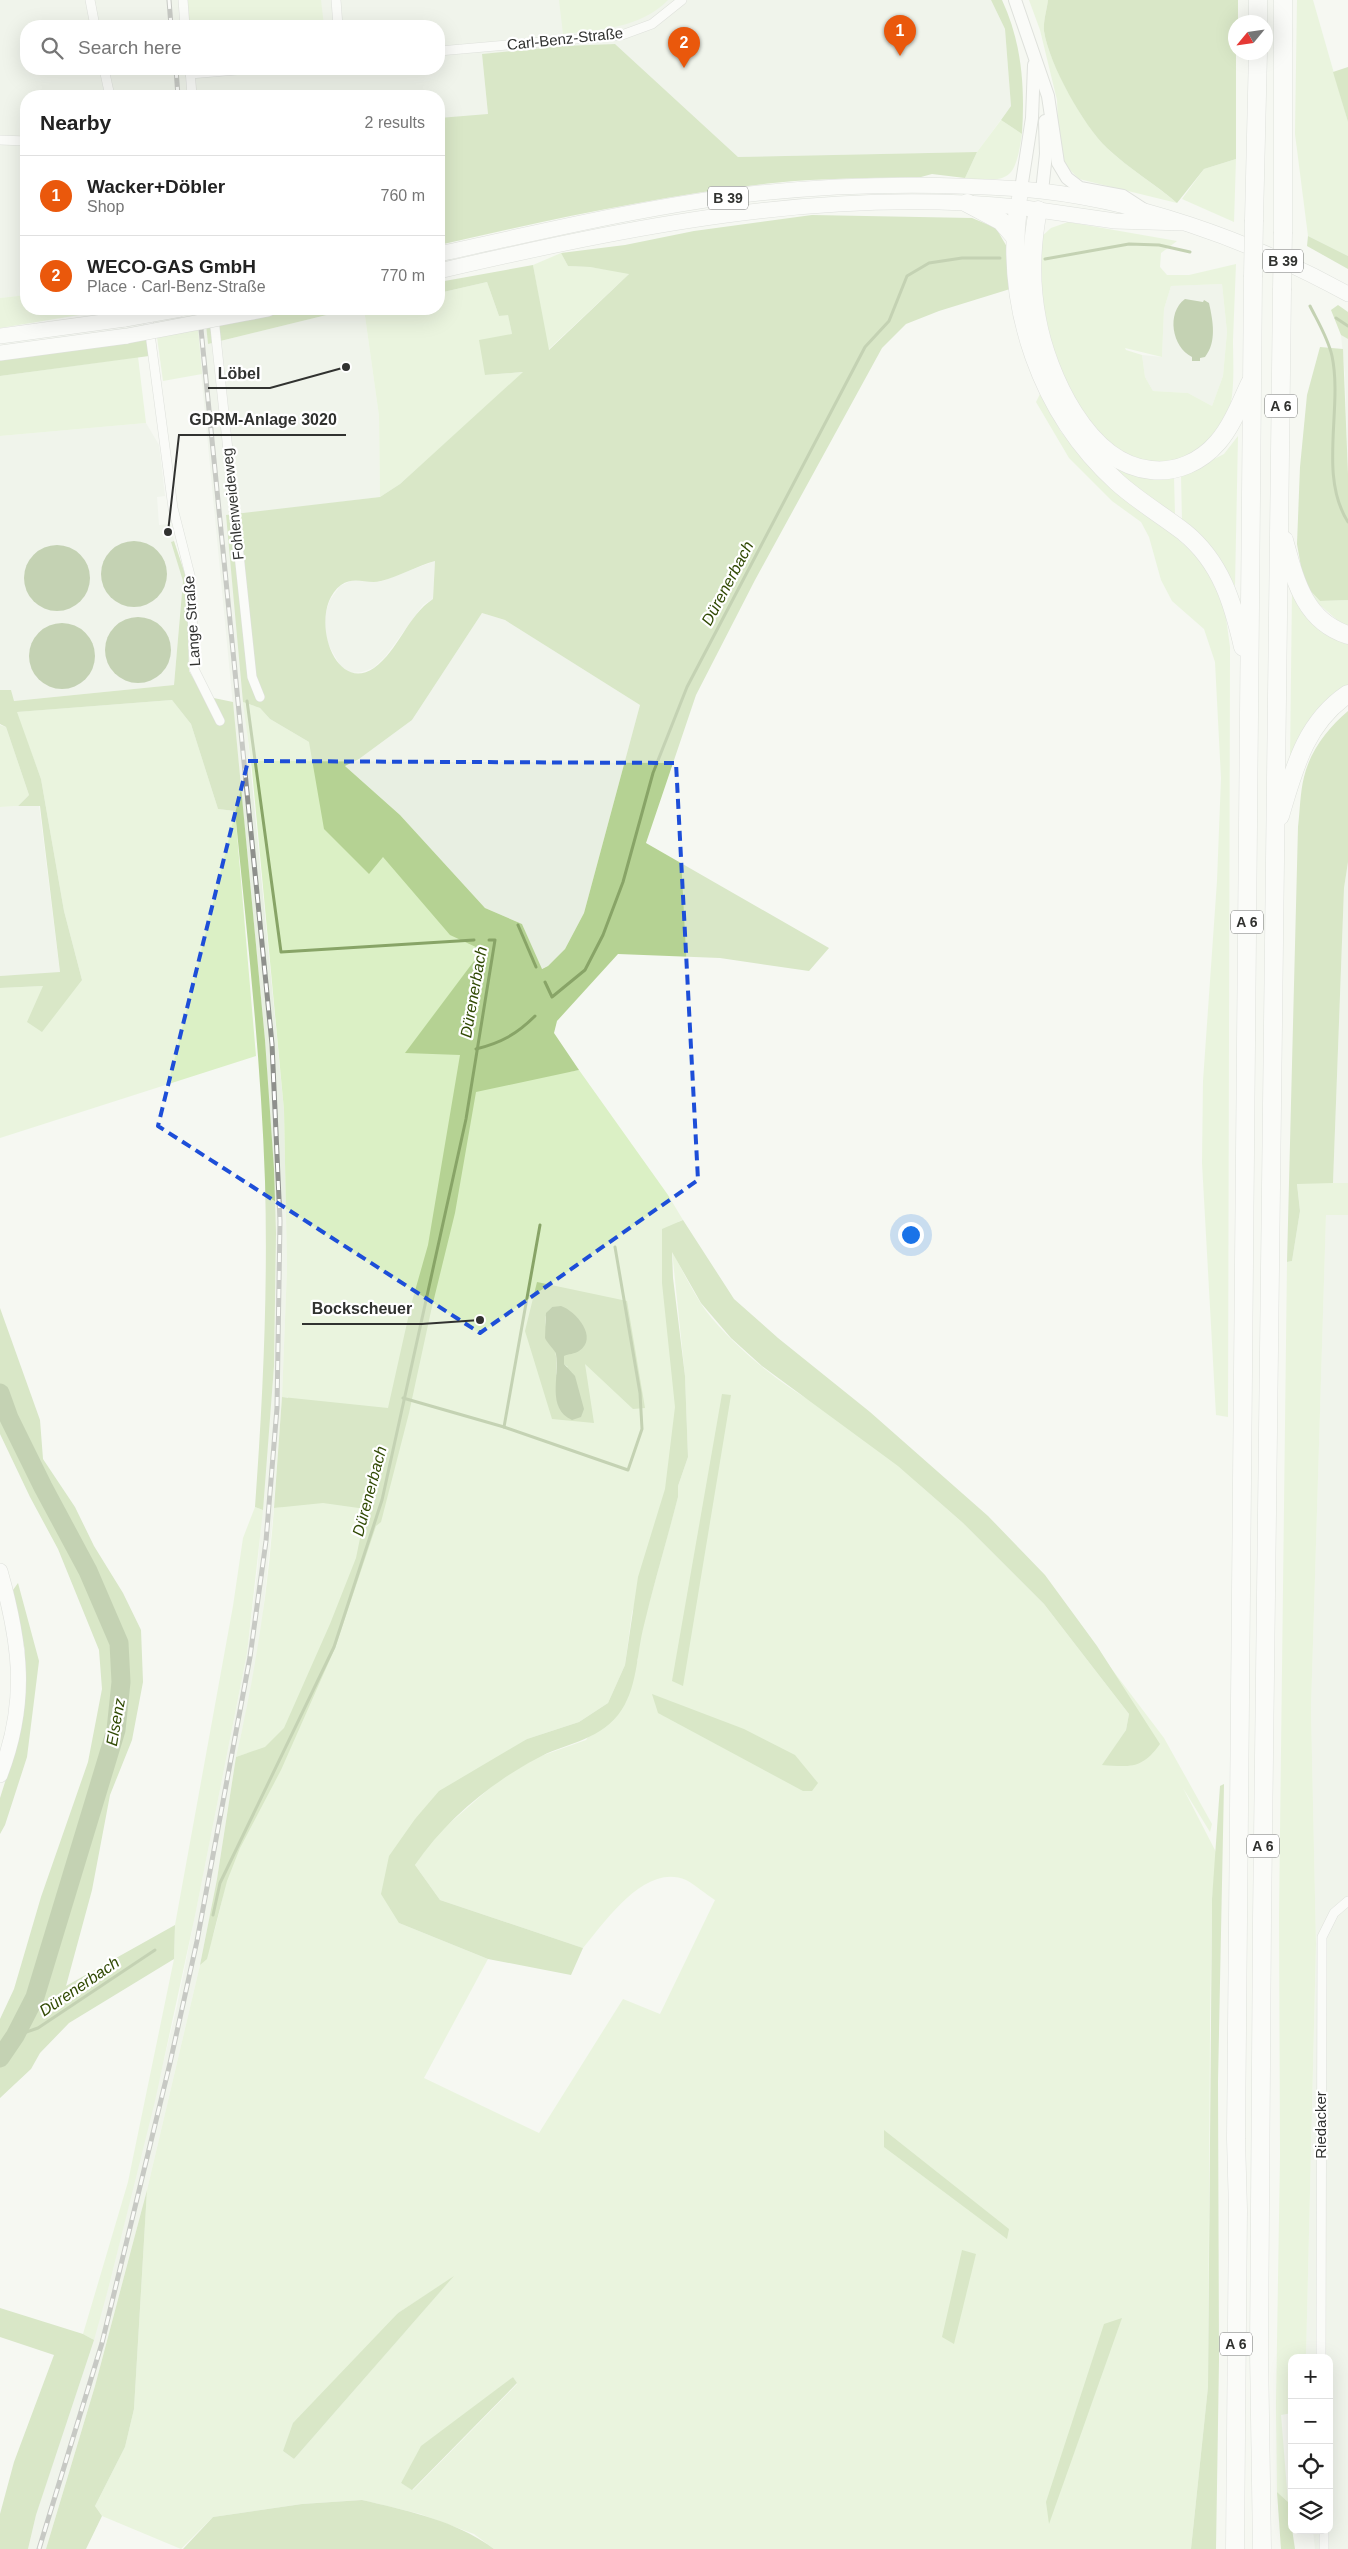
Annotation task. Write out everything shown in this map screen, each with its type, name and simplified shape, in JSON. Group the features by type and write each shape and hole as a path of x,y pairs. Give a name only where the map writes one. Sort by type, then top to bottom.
{"highway":[{"path":"1258,0 1258,15"},
{"name":"A 6","path":"1262,2549 1259,2430 1260,2112 1274,833 1283,232 1283,0"},
{"name":"A 6","path":"1235,2549 1238,2210 1236,2139 1252,378 1258,60"},
{"path":"967,202 1001,221 1015,237"},
{"path":"1018,207 1015,237 1024,323 1032,354 1056,405 1068,426 1098,464 1117,482 1177,528 1206,554 1228,592 1250,680"},
{"path":"1038,210 1032,251 1037,319 1044,348 1067,399 1091,436 1105,451 1123,463 1142,469 1178,468 1199,458 1219,441 1252,378"},
{"path":"1279,523 1297,586 1309,609 1326,625 1348,635"},
{"path":"1274,833 1304,743 1312,729 1329,710 1348,694"}],"main road":[{"path":"1015,0 1034,55 1044,113 1046,154 1038,210"},
{"path":"1018,207 1032,118 1034,55"},
{"path":"1038,71 1048,96 1058,163 1067,178 1080,188 1124,196 1149,213"},
{"name":"B 39","path":"445,253 592,220 759,193 892,184 949,184 1042,191 1149,213 1184,223 1265,254 1348,294"},
{"name":"B 39","path":"445,270 598,236 718,215 890,201 967,202 1018,207 1115,221 1184,223"},
{"path":"0,336 147,315"},
{"path":"0,353 127,336 242,315"},
{"path":"0,1571 12,1615 20,1673 18,1710 0,1775"}],"street":[{"path":"90,0 94,20"},
{"path":"183,0 185,20"},
{"path":"336,0 338,20"},
{"name":"Carl-Benz-Straße","path":"445,50 622,35 652,24 682,0"},
{"path":"105,75 109,90"},
{"path":"190,75 192,90"},
{"path":"0,140 20,141"},
{"name":"Lange Straße","path":"148,315 173,508 191,579 194,669 220,720"},
{"name":"Fohlenweideweg","path":"214,315 252,677 260,698"},
{"name":"Riedacker","path":"1321,2354 1322,1937 1334,1913 1348,1901"},
{"path":"1324,2534 1324,2549"}],"highlighted area":[{"path":"248,761 676,763 698,1180 480,1333 158,1126"}],"shaded area":[{"path":"0,0 991,0 1005,29 1011,106 977,152 738,157 615,44 482,54 488,115 445,118 445,90 20,90 20,296 0,298"},
{"path":"187,0 321,0 323,20 189,20"},
{"path":"559,0 668,0 645,17 632,22 605,29 563,34"},
{"path":"991,0 1002,0 1009,16 1018,49 1023,99 1022,134 1001,120 1011,106 1005,29"},
{"path":"1029,0 1048,0 1044,31 1047,44 1059,75 1086,122 1105,146 1177,203 1079,179 1064,164 1059,151 1057,100 1040,30"},
{"path":"1048,0 1238,0 1238,15 1228,15 1228,60 1236,60 1236,159 1204,169 1177,203 1115,156 1088,125 1068,93 1053,60 1044,31"},
{"path":"1297,0 1313,0 1348,122 1348,256 1308,236 1295,134"},
{"path":"615,44 738,157 977,152 965,178 932,174 921,177 791,181 731,188 605,209 445,244 445,118 488,114 482,54 564,46"},
{"path":"1348,67 1348,122 1333,72"},
{"path":"1001,120 1022,134 1017,161 1013,169 1008,175 992,180 965,178 977,152"},
{"path":"1236,159 1234,222 1182,199 1204,169"},
{"path":"812,215 972,218 996,228 1007,247 1010,289 939,311 906,324 882,348 755,580 696,695 646,843 829,948 809,971 720,958 618,954 557,1021 554,1033 579,1070 476,1092 455,1213 409,1413 381,1522 376,1526 335,1648 281,1770 240,1848 227,1881 207,1959 200,1965 217,1879 236,1757 265,1747 284,1728 330,1624 356,1558 366,1509 323,1503 274,1508 282,1397 388,1408 411,1305 428,1245 460,1055 405,1053 477,957 478,948 450,935 383,857 369,874 324,829 309,742 270,719 260,708 243,702 226,515 380,497 400,484 523,372 485,375 479,340 512,334 508,315 499,316 487,282 445,292 445,281 533,265 549,350 629,274 590,267 568,266 561,253 625,245 694,231","holes":["435,561 433,599 416,614 390,652 374,668 359,673 347,670 337,661 329,646 326,630 326,612 331,597 341,585 356,580 381,581","482,613 505,620 640,705 584,913 565,949 548,966 542,969 522,924 485,908 400,815 345,766 359,759 412,720"]},
{"path":"1068,222 1177,241 1161,253 1160,267 1167,275 1189,275 1236,264 1231,403 1229,413 1221,430 1201,449 1185,458 1168,462 1148,461 1130,455 1114,446 1099,434 1075,403 1055,361 1042,302 1040,238 1051,228","holes":["1222,284 1227,332 1223,376 1212,406 1188,393 1153,391 1145,377 1142,355 1125,348 1162,357 1164,309 1171,286"]},
{"path":"1308,236 1348,256 1348,269 1307,246"},
{"path":"561,253 568,266 630,273 548,350 533,265"},
{"path":"487,282 499,316 508,314 512,334 485,375 524,372 400,484 380,497 379,416 365,315 445,315 445,292"},
{"path":"1222,284 1227,332 1223,376 1212,406 1188,393 1153,391 1145,377 1142,355 1162,357 1164,309 1171,286"},
{"path":"20,296 20,315 79,315 0,328 0,298"},
{"path":"1185,299 1203,302 1204,300 1209,303 1213,324 1213,338 1209,351 1205,357 1200,358 1200,361 1192,361 1192,357 1180,346 1174,330 1175,313"},
{"path":"1338,305 1348,312 1348,339 1341,335 1331,310"},
{"path":"196,315 205,315 208,344 326,315 365,315 379,416 380,497 226,516 284,1110 287,1268 282,1397 273,1516 261,1633 236,1757 217,1879 200,1965 147,2190 95,2386 46,2549 28,2549 36,2515 109,2286 177,2006 247,1653 257,1573 274,1366 276,1233 265,1040"},
{"path":"262,315 326,315 208,344 206,325"},
{"path":"198,329 202,374 163,381 157,337"},
{"path":"1341,335 1348,339 1348,474 1345,374"},
{"path":"146,338 149,356 0,376 0,359"},
{"path":"1320,347 1343,349 1348,474 1348,600 1320,601 1304,584 1297,544 1300,467 1307,395"},
{"path":"138,357 146,423 0,436 0,376"},
{"path":"1040,394 1061,432 1089,466 1166,528 1207,566 1224,603 1230,647 1228,1417 1216,1415 1202,1163 1203,1081 1217,881 1221,778 1215,662 1204,629 1172,601 1161,580 1149,537 1141,522 1112,501 1069,458 1036,402"},
{"path":"146,423 159,445 165,496 157,497 159,525 171,524 174,541 171,542 183,580 174,685 13,701 11,690 0,690 0,436"},
{"path":"1238,436 1235,586 1212,550 1182,520 1181,476 1224,454"},
{"path":"1101,459 1164,478 1174,478 1175,514 1143,495"},
{"path":"134,541 147,544 157,551 164,561 167,574 164,587 157,597 147,604 134,607 121,604 111,597 104,587 101,574 104,561 111,551 121,544"},
{"path":"174,541 187,580 189,671 204,696 233,702 265,1040 274,1169 276,1233 274,1366 263,1510 255,1507 264,1344 266,1263 265,1181 257,1042 235,811 218,809 191,724 172,700 17,712 41,779 64,911 82,980 42,1032 27,1022 43,986 0,988 0,976 60,972 40,806 18,806 29,795 6,727 0,724 0,690 11,690 14,701 174,685 183,581 171,542"},
{"path":"57,545 70,548 80,555 87,565 90,578 87,591 80,601 70,608 57,611 44,608 34,601 27,591 24,578 27,565 34,555 44,548"},
{"path":"435,561 433,599 423,605 385,657 373,668 362,672 350,673 341,667 327,642 323,620 330,600 340,586 353,580 379,582"},
{"path":"1304,584 1320,601 1348,600 1348,626 1343,625 1320,605"},
{"path":"1292,590 1348,643 1348,687 1290,761"},
{"path":"482,613 505,620 640,705 584,913 565,949 548,966 541,969 522,924 485,908 400,815 345,766 359,759 412,720"},
{"path":"138,617 151,620 161,627 168,637 171,650 168,663 161,673 151,680 138,683 125,680 115,673 108,663 105,650 108,637 115,627 125,620"},
{"path":"62,623 75,626 85,633 92,643 95,656 92,669 85,679 75,686 62,689 49,686 39,679 32,669 29,656 32,643 39,633 49,626"},
{"path":"172,700 191,724 218,809 235,811 256,1056 0,1138 0,988 43,986 82,980 64,911 41,779 16,712"},
{"path":"243,702 260,708 270,719 309,742 390,816 568,1072 579,1070 668,1195 683,1220 678,1222 737,1310 1042,1577 1164,1738 1212,1824 1210,1832 1183,1788 1217,1854 1212,1899 1208,2387 1191,2549 494,2549 474,2534 420,2514 362,2500 302,2504 213,2517 181,2549 102,2516 95,2506 125,2447 134,2409 147,2190 200,1965 208,1952 215,1929 229,1865 248,1753 236,1757 260,1633 274,1508 282,1507 288,1397 282,1397 287,1268 284,1110 252,770","holes":["666,1239 815,1403 769,1372 722,1330 700,1302 672,1251 685,1376 688,1457 678,1486 678,1497 644,1622 638,1650 638,1660 586,1740 538,1757 499,1780 434,1837 415,1865 440,1900 583,1948 627,1897 656,1879 671,1877 686,1880 715,1900 660,2014 623,1999 539,2133 424,2078 488,1959 399,1923 415,1819 527,1739 579,1722 608,1703 625,1665 632,1613 680,1451","914,1480 962,1518 1038,1591 1158,1746 1103,1765 1126,1730 1129,1714 1044,1604 963,1523","452,2278 294,2459 283,2451 398,2313","513,2377 517,2384 413,2490 401,2483"]},
{"path":"1348,711 1348,862 1344,888 1333,1183 1297,1184 1300,1211 1292,1261 1287,1262 1298,827 1301,796 1307,767 1315,749 1327,732"},
{"path":"0,725 6,727 29,795 18,806 0,807"},
{"path":"39,805 60,973 0,976 0,807"},
{"path":"1348,862 1348,1183 1333,1183 1344,888"},
{"path":"1297,1183 1348,1183 1348,1215 1326,1215 1311,1709 1316,1944 1306,2354 1288,2354 1288,2414 1281,2415 1288,2502 1277,2492 1276,2404 1280,2156 1279,1915 1287,1262 1292,1261 1300,1211"},
{"path":"1326,1214 1348,1215 1348,2549 1315,2549 1313,2534 1333,2534 1333,2354 1306,2354 1316,1944 1311,1709"},
{"path":"683,1220 734,1299 778,1338 870,1412 988,1516 1045,1575 1097,1646 1160,1744 1147,1758 1135,1765 1102,1765 1126,1730 1129,1714 1044,1604 963,1523 898,1466 762,1366 731,1338 701,1303 672,1252 673,1278 685,1376 688,1457 678,1486 678,1497 641,1636 636,1672 625,1705 618,1715 600,1731 536,1759 485,1792 440,1833 415,1865 440,1900 583,1948 571,1975 488,1959 399,1923 381,1894 389,1856 415,1819 439,1791 527,1739 579,1722 608,1703 625,1665 638,1577 665,1489 675,1407 662,1283 662,1229"},
{"path":"537,1282 627,1301 645,1408 633,1409 585,1364 594,1423 552,1419 525,1331","holes":["552,1307 564,1364 568,1367 556,1375 556,1354 545,1322 548,1312"]},
{"path":"561,1306 579,1319 586,1332 587,1339 585,1346 579,1351 564,1356 564,1364 575,1376 584,1409 581,1417 572,1420 564,1415 559,1408 556,1391 556,1354 545,1338 546,1313 552,1307"},
{"path":"0,1308 40,1420 43,1459 75,1507 94,1546 123,1593 141,1630 143,1682 132,1740 110,1795 92,1890 66,1986 175,1925 174,1959 69,2023 40,2053 31,2069 0,2098 0,2019 14,1989 41,1897 88,1762 102,1689 99,1650 58,1549 30,1497 0,1434"},
{"path":"722,1394 731,1395 683,1686 672,1681"},
{"path":"255,1507 263,1510 247,1653 195,1916 155,2101 94,2340 83,2334 128,2182 174,1959 175,1925 233,1606 243,1538"},
{"path":"18,1583 39,1661 27,1757 5,1825 0,1834 0,1798 18,1741 25,1704 25,1651 13,1590"},
{"path":"652,1694 744,1729 795,1755 818,1783 812,1791 803,1791 658,1713"},
{"path":"1224,1784 1218,2082 1219,2360 1216,2549 1191,2549 1208,2387 1212,1899 1220,1786"},
{"path":"884,2130 1009,2229 1007,2239 884,2147"},
{"path":"147,2190 134,2409 125,2447 95,2506 102,2516 86,2549 46,2549 95,2386"},
{"path":"962,2250 976,2254 954,2344 942,2337"},
{"path":"454,2276 294,2459 283,2451 293,2423 398,2313"},
{"path":"0,2308 83,2334 94,2340 36,2515 28,2549 0,2549 0,2514 14,2462 54,2355 0,2337"},
{"path":"1122,2318 1049,2524 1046,2502 1104,2324"},
{"path":"513,2377 517,2383 412,2490 401,2483 421,2446"},
{"path":"1277,2492 1288,2502 1288,2534 1293,2534 1295,2549 1281,2549"},
{"path":"362,2500 431,2518 463,2531 494,2549 183,2549 213,2517 302,2504"}],"waterway":[{"name":"Dürenerbach","path":"1045,259 1129,244 1159,245 1190,252"},
{"name":"Dürenerbach","path":"545,982 552,997 585,970 603,935 623,882 653,773 687,687 865,347 889,321 907,276 929,263 962,258 1000,258"},
{"path":"1310,306 1325,336 1332,356 1335,376 1334,484 1339,504 1348,522"},
{"name":"Dürenerbach","path":"1336,318 1348,326"},
{"path":"247,701 281,952 474,940"},
{"path":"518,925 536,967"},
{"name":"Dürenerbach","path":"213,1915 220,1883 334,1647 382,1500 466,1119 495,940 489,940"},
{"name":"Dürenerbach","path":"476,1049 508,1037 535,1016"},
{"path":"504,1427 540,1225"},
{"path":"403,1398 504,1427 628,1470 642,1429 640,1393 615,1247"},
{"name":"Elsenz","path":"0,1393 9,1418 43,1487 88,1571 119,1643 121,1682 116,1730 35,1997 15,2036 0,2058"},
{"name":"Dürenerbach","path":"15,2036 38,2028 155,1950"}],"railway":[{"path":"169,0 171,20"},
{"path":"176,75 178,90"},
{"path":"39,2549 102,2343 170,2063 197,1941 250,1657 266,1541 277,1408 280,1221 272,1044 200,315"}],"place":[{"name":"Wacker+Döbler","path":"900,56"},
{"name":"WECO-GAS GmbH","path":"684,68"},
{"name":"Löbel","path":"346,367"},
{"name":"GDRM-Anlage 3020","path":"168,532"},
{"name":"Bockscheuer","path":"480,1320"}]}
